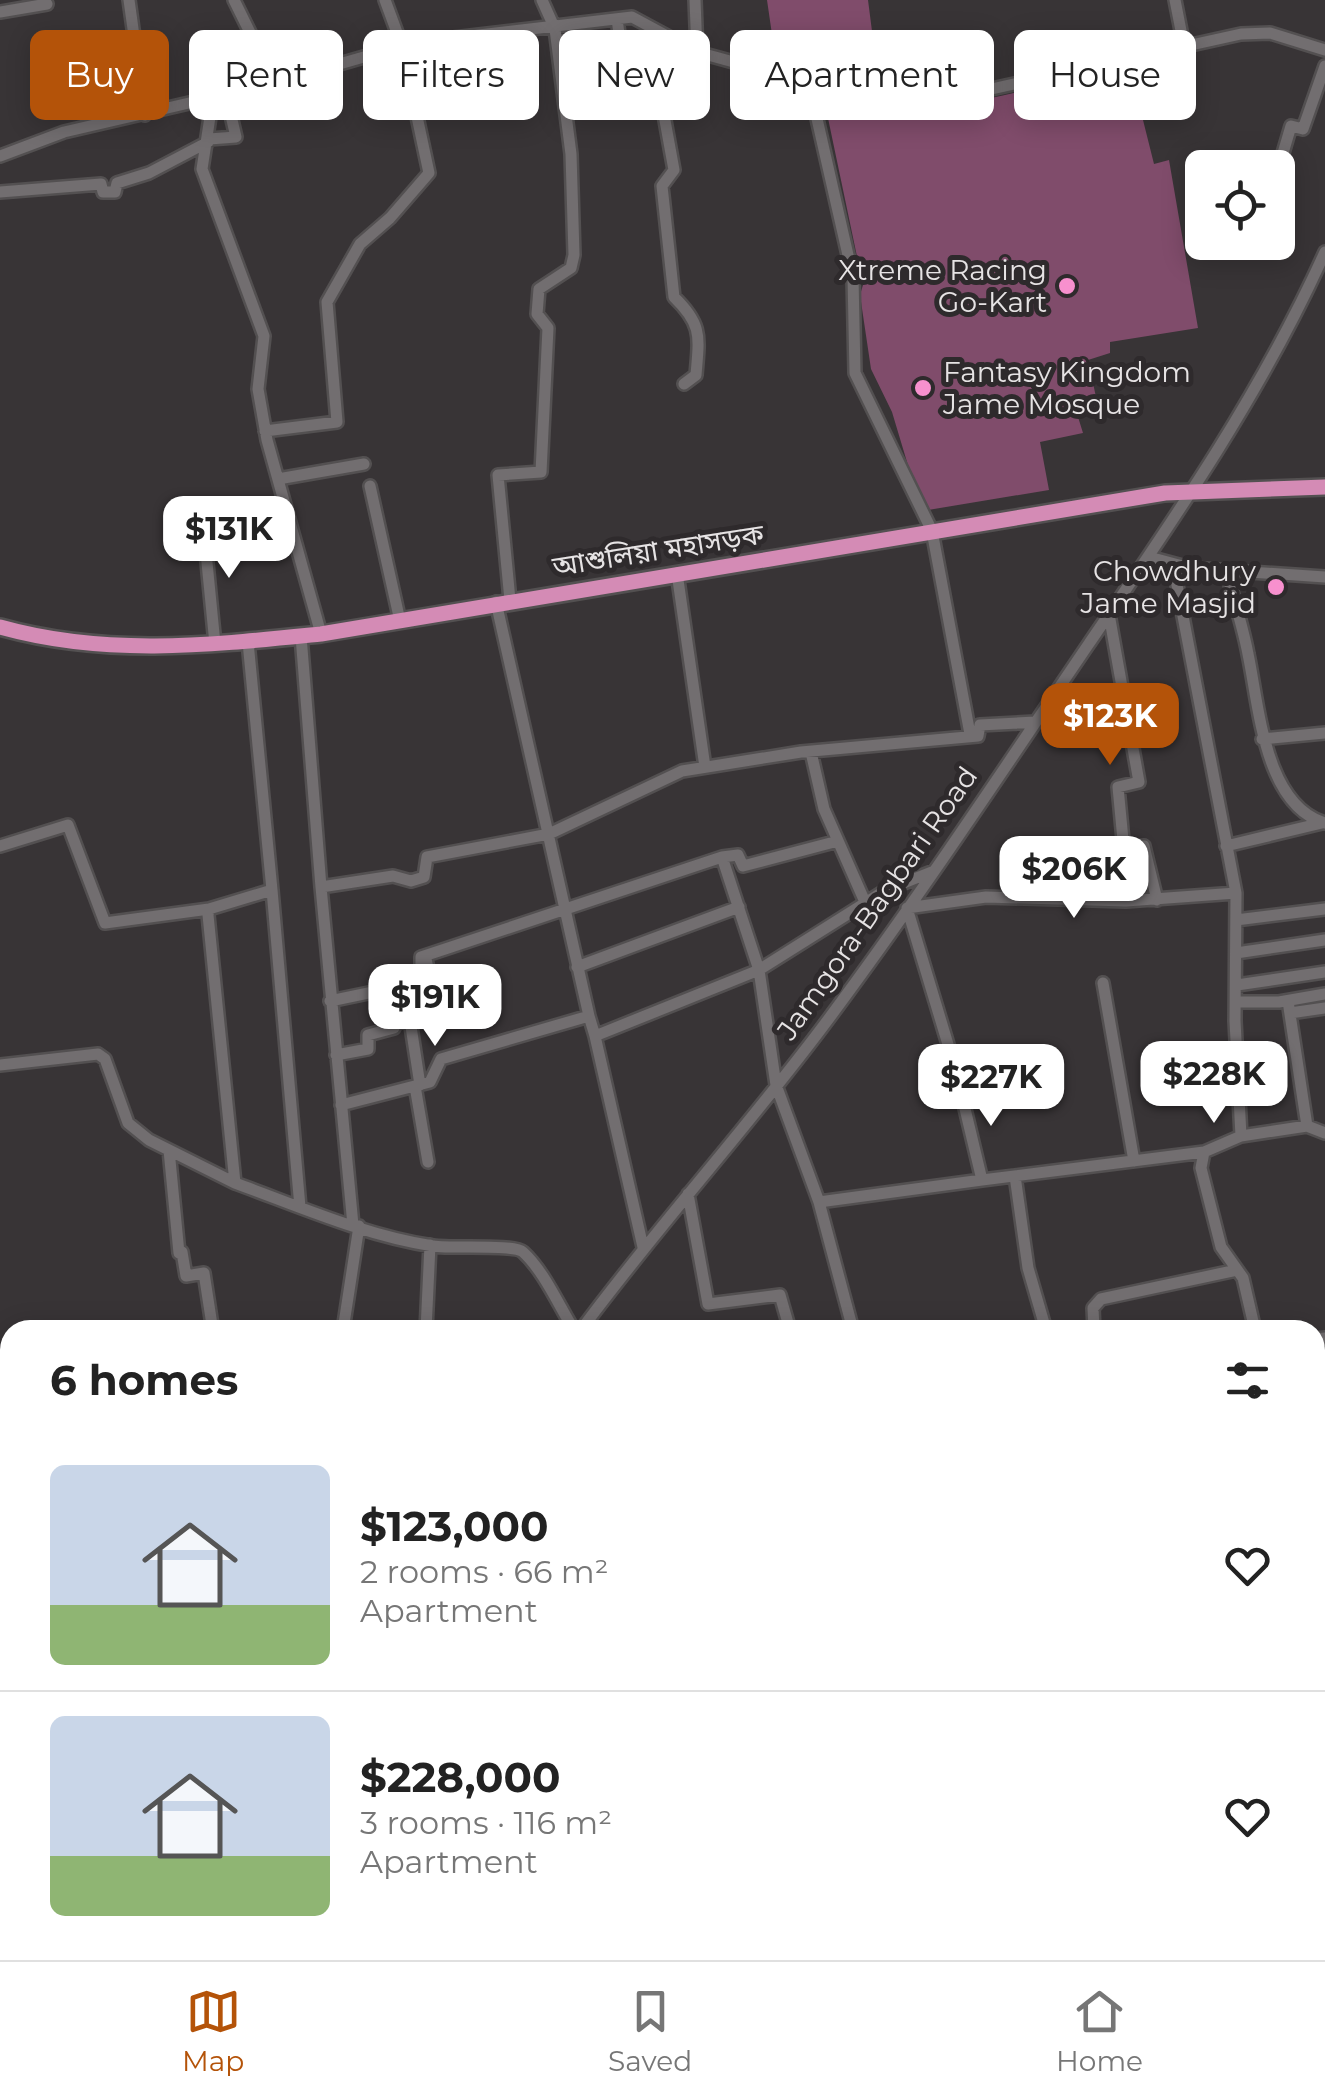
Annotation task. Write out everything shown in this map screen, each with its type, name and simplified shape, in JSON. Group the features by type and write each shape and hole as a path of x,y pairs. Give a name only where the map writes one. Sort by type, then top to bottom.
{"highway":[{"name":"আশুলিয়া মহাসড়ক","path":"0,627 40,638 146,649 248,642 321,634 677,572 1194,491 1325,487"}],"street":[{"path":"128,0 132,30"},
{"path":"234,0 249,30"},
{"path":"385,0 396,30"},
{"path":"542,0 555,29 570,154 574,254 571,268 538,289 537,314 548,328 541,472 498,475 503,601 549,834 643,1247"},
{"path":"695,0 696,30"},
{"path":"1176,0 1181,30"},
{"path":"0,12 51,1"},
{"path":"539,31 632,17 656,30"},
{"path":"618,19 626,86 640,98 662,104 672,149 674,170 662,186 674,296 694,315 699,341 696,375 684,384"},
{"path":"1196,44 1270,32 1325,50"},
{"path":"1284,150 1291,126 1303,128 1325,66"},
{"path":"0,156 64,132 118,120"},
{"path":"210,120 202,169 264,336 258,389 265,432 321,634"},
{"path":"0,192 102,184 104,192 115,192 117,182 149,173 209,140 236,137 232,120"},
{"path":"265,432 337,422 326,302 360,244 401,208 428,173 417,120"},
{"path":"817,120 852,278 855,373 932,531 970,734"},
{"name":"Jamgora-Bagbari Road","path":"585,1320 776,1085 934,871 1194,491 1293,323 1325,252"},
{"path":"278,479 364,464"},
{"path":"370,486 400,621"},
{"path":"203,522 215,644"},
{"path":"1149,557 1226,572 1325,577"},
{"path":"1173,564 1236,893 1242,1136"},
{"path":"677,572 705,767"},
{"path":"1226,572 1249,657 1262,739 1299,809 1324,823"},
{"path":"1109,614 1139,782 1118,787 1123,840 1130,848 1144,846 1156,900"},
{"path":"301,636 330,1001 356,1225 344,1320"},
{"path":"248,642 300,1207"},
{"path":"322,887 393,876 411,881 424,877 427,858 549,834 682,771 810,752 978,736 980,725 1035,722"},
{"path":"1262,739 1325,733"},
{"path":"810,752 824,809 865,902"},
{"path":"1226,846 1324,823"},
{"path":"0,846 68,825 105,923 209,910 272,890"},
{"path":"330,1001 402,986 420,977 421,957 566,912 722,857 738,855 743,866 838,840"},
{"path":"722,857 760,970 776,1085 819,1202 851,1320"},
{"path":"595,1036 760,970 865,902 934,871"},
{"path":"982,1180 956,1070 907,908 986,897 1156,900 1236,893"},
{"path":"578,967 738,908"},
{"path":"1236,920 1325,909"},
{"path":"209,910 235,1182"},
{"path":"1236,953 1325,940"},
{"path":"336,1055 368,1049 368,1035 410,1020 438,1016 426,956"},
{"path":"1237,984 1325,972"},
{"path":"1103,983 1134,1161"},
{"path":"1289,1007 1325,994"},
{"path":"1237,1002 1325,1008"},
{"path":"1289,1007 1307,1126"},
{"path":"341,1106 430,1082 441,1060 589,1016"},
{"path":"410,1020 428,1162"},
{"path":"0,1065 98,1054 105,1059 128,1124 169,1150 235,1182 356,1225 430,1245 479,1250 507,1244 522,1251 570,1320"},
{"path":"819,1202 1204,1152 1242,1136 1307,1126 1325,1133"},
{"path":"169,1150 179,1252 186,1276 204,1273 211,1320"},
{"path":"1204,1152 1201,1168 1221,1247 1237,1270 1252,1320"},
{"path":"1015,1176 1028,1268 1043,1320"},
{"path":"688,1194 708,1304 780,1295 787,1320"},
{"path":"426,1320 430,1245"},
{"path":"1094,1320 1093,1308 1101,1300 1237,1270"}],"shaded area":[{"path":"767,0 868,0 872,30 771,30"},
{"path":"1014,92 1014,120 1143,120 1154,164 1169,160 1198,328 1110,342 1110,353 1088,360 1096,397 1074,404 1083,433 1040,442 1049,490 928,510 910,472 892,412 871,369 860,295 863,285 828,120 994,120 994,97"}],"place":[{"name":"Xtreme Racing Go-Kart","path":"1067,286"},
{"name":"Fantasy Kingdom Jame Mosque","path":"923,388"},
{"name":"Chowdhury Jame Masjid","path":"1276,587"}]}
